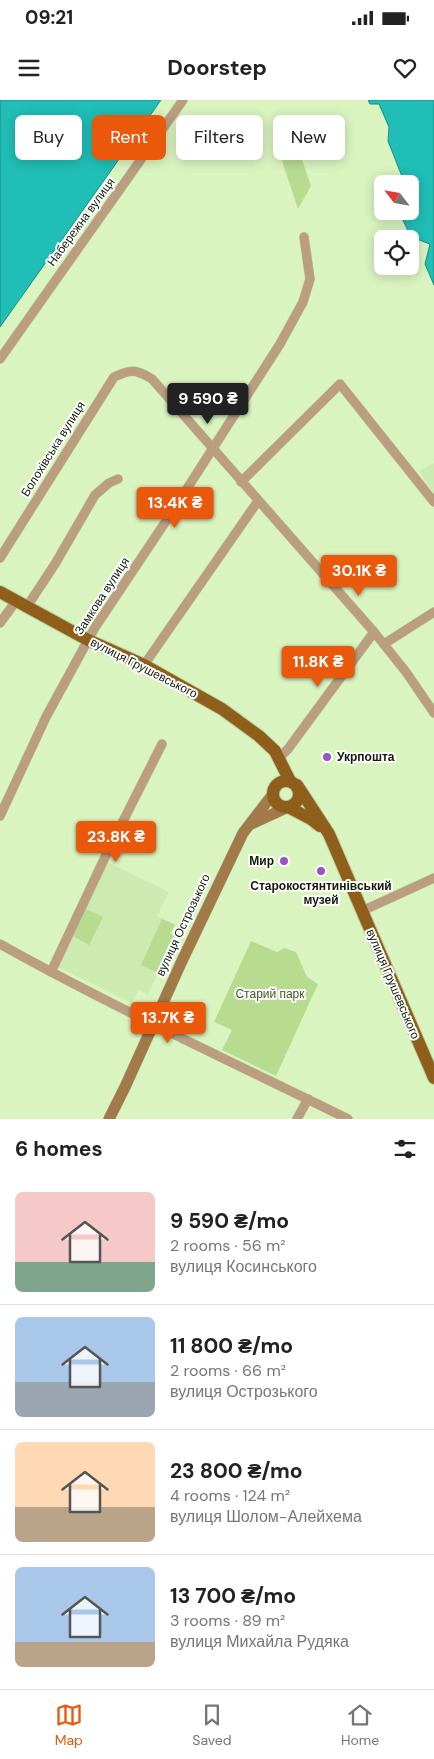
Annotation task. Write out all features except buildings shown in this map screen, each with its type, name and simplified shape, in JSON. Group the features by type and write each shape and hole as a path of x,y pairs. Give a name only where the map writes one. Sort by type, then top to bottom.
{"main road":[{"name":"вулиця Грушевського","path":"0,592 88,640 144,665 222,710 259,736 275,751 293,783 329,834 434,1078"},
{"path":"279,758 273,792 274,798 279,805 288,807"},
{"path":"247,826 288,807 295,803 299,797 293,783 278,783 273,792"},
{"name":"вулиця Острозького","path":"109,1119 247,826 273,792"},
{"name":"вулиця Грушевського","path":"288,807 311,819 329,834"}],"street":[{"name":"Набережна вулиця","path":"0,359 183,100"},
{"name":"Замкова вулиця","path":"0,816 46,717 88,640 280,344 303,302 310,279 304,237"},
{"name":"Болохівська вулиця","path":"0,558 114,377 128,370 140,371 152,379 212,448"},
{"path":"242,482 340,384 434,502"},
{"path":"212,448 374,632 406,672 434,712"},
{"path":"0,623 21,604 55,564 95,495 109,483 118,479"},
{"path":"144,665 258,501"},
{"path":"384,644 434,612"},
{"path":"279,758 374,632"},
{"path":"51,972 107,853 162,744"},
{"path":"362,911 434,878"},
{"path":"0,946 348,1119"},
{"path":"298,1119 308,1099"}],"shaded area":[{"path":"434,463 434,493 419,471"},
{"path":"107,862 169,892 157,916 175,924 171,933 176,936 148,994 138,990 132,1003 56,966"}],"green space":[{"path":"282,160 302,160 311,186 298,209"},
{"path":"86,909 103,917 89,945 73,936"},
{"path":"162,919 175,925 170,934 176,937 158,973 141,965"},
{"name":"Старий парк","path":"251,941 277,952 284,948 296,952 307,977 318,984 276,1076 222,1050 232,1030 214,1022"}],"water":[{"path":"0,100 161,100 150,115 92,115 92,160 118,160 0,327"},
{"path":"368,100 434,100 434,285 425,264 430,244 419,240 419,230 408,230 403,220 419,220 419,175 401,175 388,141 389,127 379,104 370,104"}],"place":[{"name":"Укрпошта","path":"327,757"},
{"name":"Мир","path":"284,861"},
{"name":"Старокостянтинівський музей","path":"321,871"}]}
